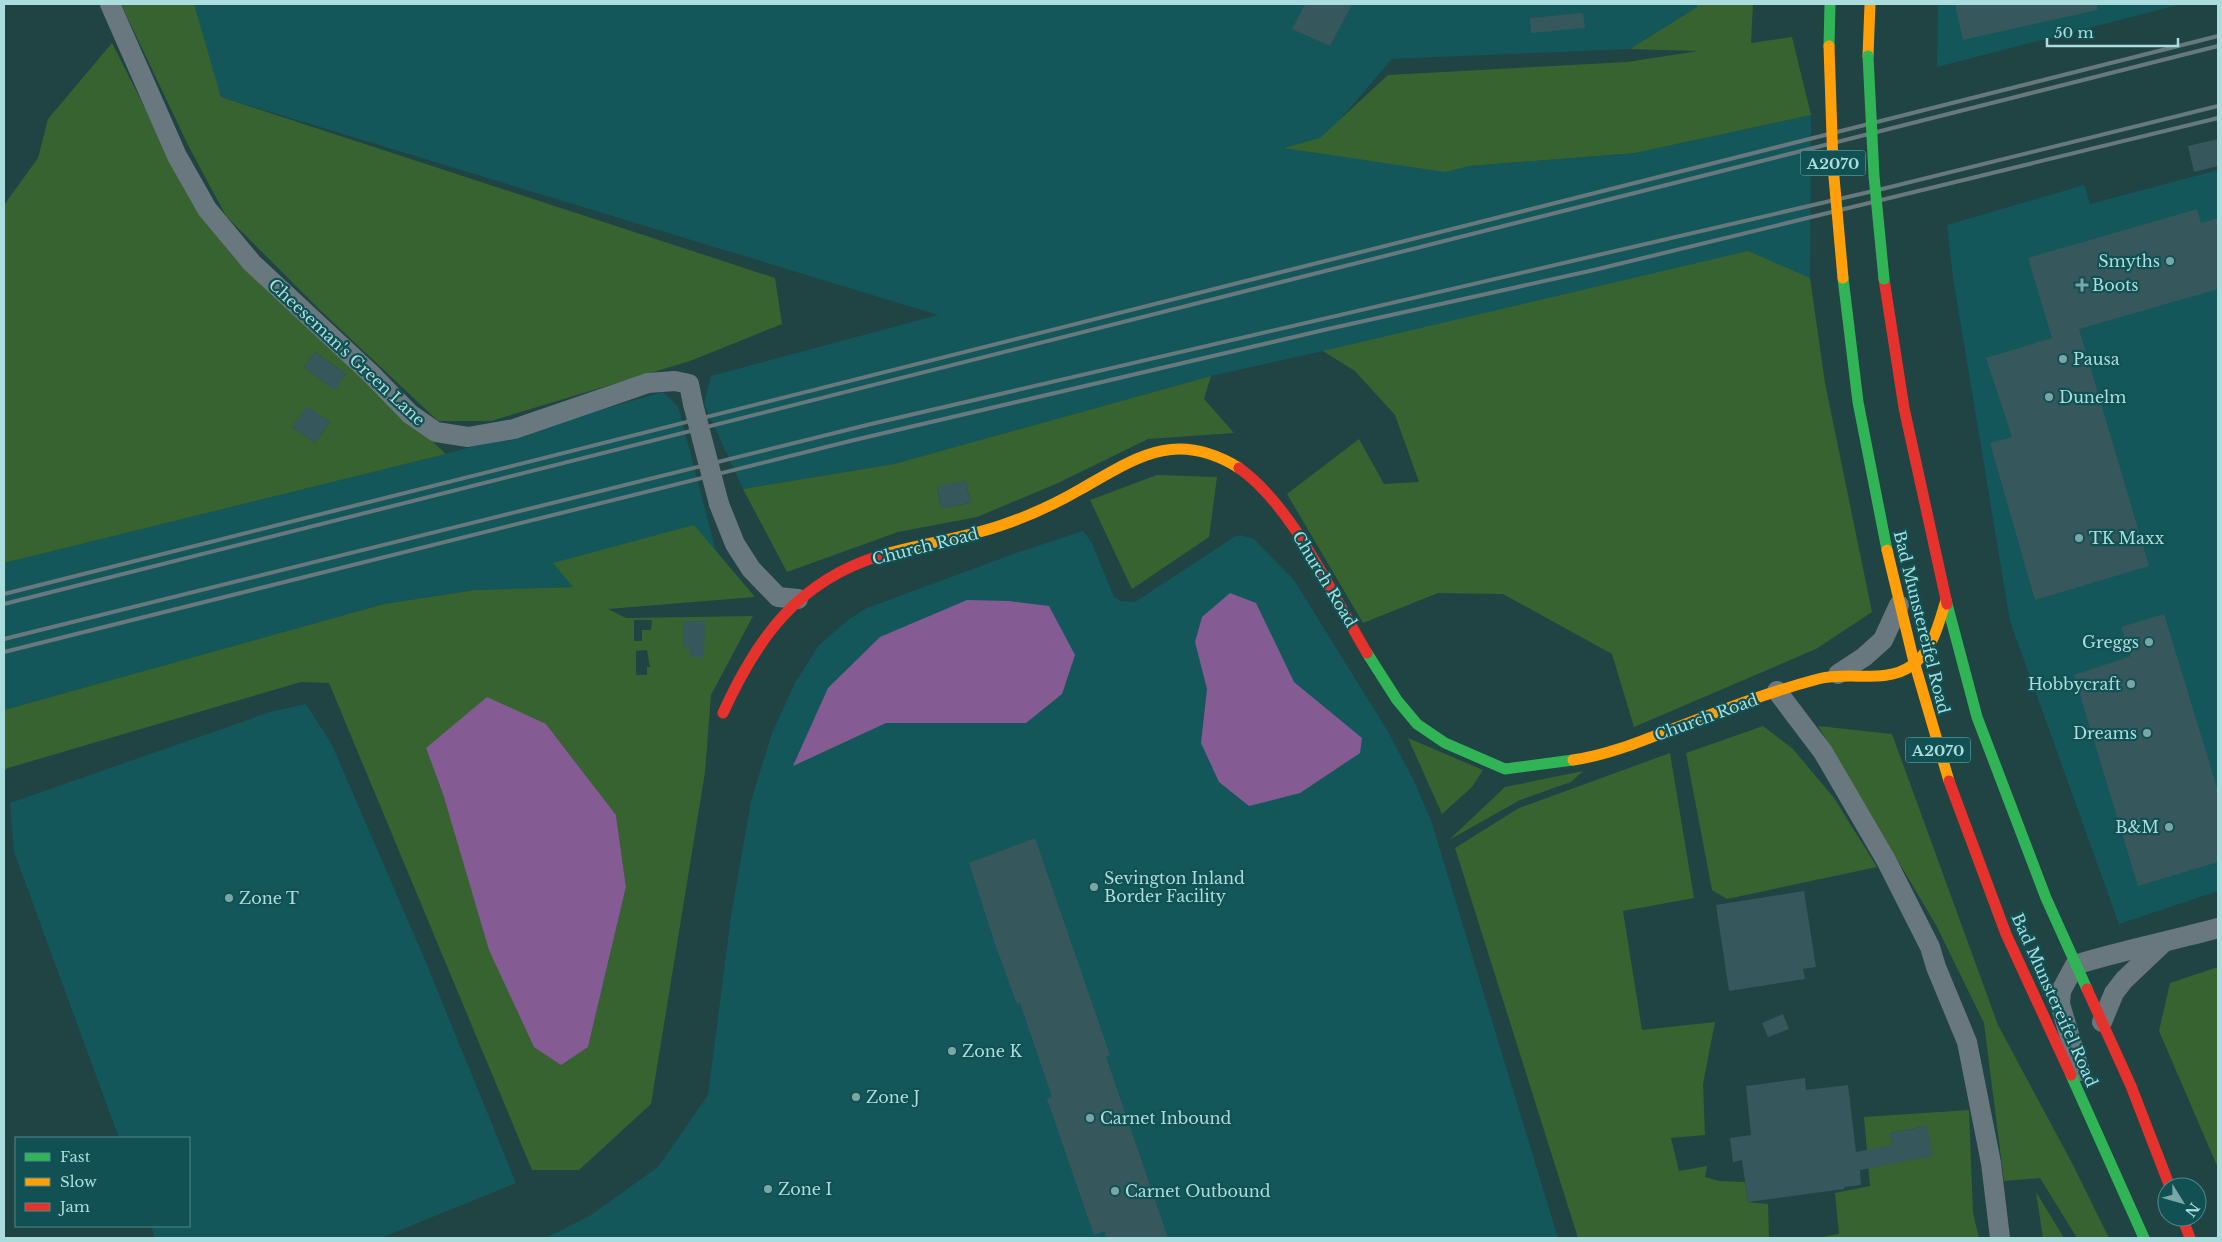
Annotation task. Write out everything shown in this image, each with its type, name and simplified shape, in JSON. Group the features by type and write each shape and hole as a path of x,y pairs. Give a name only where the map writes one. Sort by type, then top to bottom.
{"main road":[{"name":"Bad Munstereifel Road","path":"1830,4 1829,46 1833,166 1842,278 1860,418 1899,605 1914,666 1942,760 1988,890 2060,1056 2098,1131 2144,1238"},
{"name":"Bad Munstereifel Road","path":"1870,4 1868,56 1874,176 1884,279 1904,408 1946,600 1977,717 2046,898 2131,1086 2166,1177"},
{"name":"Church Road","path":"723,713 740,674 763,636 798,599 829,578 862,561 892,552 959,539 997,528 1047,507 1139,456 1154,451 1174,449 1192,451 1218,458 1238,467 1253,479 1299,534 1381,674 1419,726 1464,753 1505,769 1593,756 1778,691 1838,674 1888,675 1914,666"},
{"path":"1914,666 1933,641 1946,600"}],"street":[{"name":"Cheeseman's Green Lane","path":"110,4 177,156 208,209 252,263 369,372 410,414 436,432 468,437 514,429 648,383 675,381 689,384 719,504 735,544 751,569 778,597 798,599"},
{"name":"Church Road","path":"1838,674 1864,657 1883,640 1899,605"},
{"path":"1778,691 1822,752 1886,860 1930,947 1936,967 1968,1042 1991,1163 2000,1238"},
{"path":"2098,1131 2060,1004 2061,991 2076,964 2115,952 2163,943 2218,928"},
{"path":"2102,1022 2114,993 2124,980 2163,943"}],"shaded area":[{"path":"193,4 1697,4 1697,7 1630,49 1392,59 1337,123 1469,166 1635,153 1811,115 1810,278 1734,314 1355,371 1323,351 1211,376 894,464 743,489 704,404 711,376 938,315 221,97"},
{"path":"1938,4 2182,4 1937,67"},
{"path":"2218,170 2218,891 2119,924 2010,621 1953,278 1947,225 2084,185 2090,204"},
{"path":"663,392 678,406 716,551 574,587 475,590 384,604 4,710 4,563 446,454"},
{"name":"Sevington Inland Border Facility","path":"1083,531 1092,543 1114,597 1121,601 1135,602 1234,537 1240,535 1254,539 1294,580 1387,730 1414,781 1431,820 1558,1238 546,1238 591,1215 658,1167 708,1095 731,916 751,801 772,733 795,683 819,645 849,619 867,608 1016,553"},
{"path":"1230,593 1256,603 1294,682 1362,738 1360,753 1300,793 1249,806 1219,782 1201,743 1207,689 1195,642 1202,617"},
{"path":"967,600 1009,601 1049,606 1075,655 1062,694 1026,723 886,723 793,766 828,688 880,637"},
{"path":"487,697 546,724 616,815 626,887 588,1047 561,1065 534,1047 489,950 444,797 426,748"},
{"name":"Zone T","path":"306,704 332,745 425,960 516,1183 381,1238 155,1238 151,1227 190,1227 190,1137 119,1137 14,852 10,803 270,712"}],"green space":[{"path":"121,4 194,4 221,97 775,278 782,324 690,361 491,421 438,421 320,310 226,216 188,145"},
{"path":"1697,4 1753,4 1751,43 1792,37 1811,115 1635,153 1469,166 1445,172 1284,148 1320,138 1388,75 1627,62 1698,51 1630,49 1697,7"},
{"path":"112,43 196,209 289,307 446,454 4,563 4,205 38,158 48,119","holes":["315,352 346,374 334,389 304,367","307,407 330,422 315,443 292,427"]},
{"path":"1748,251 1810,278 1825,383 1872,612 1816,649 1634,727 1612,654 1503,594 1438,593 1363,623 1287,494 1359,439 1384,484 1419,482 1395,415 1355,371 1323,351"},
{"path":"1211,376 1204,399 1234,433 1148,439 1058,483 977,517 898,532 787,572 743,489 894,464","holes":["966,481 970,503 941,508 937,487"]},
{"path":"1157,475 1217,477 1209,537 1132,589 1090,500"},
{"path":"694,525 755,597 608,609 626,618 753,616 711,695 705,772 651,1104 579,1170 532,1170 329,683 301,682 8,768 4,771 4,710 384,604 475,590 573,587 553,563","holes":["634,620 652,620 651,630 642,630 642,641 634,641","683,621 704,621 704,657 690,657 690,648 683,647","647,650 650,667 647,667 647,675 636,675 636,651","546,724 616,815 626,887 588,1047 444,797 426,748"]},
{"path":"1763,726 1793,749 1834,798 1877,867 1727,899 1712,890 1686,753"},
{"path":"1818,726 1892,734 1998,1025 2072,1163 2109,1238 2077,1238 2040,1178 2004,1181 1984,1023 1936,925"},
{"path":"1408,738 1483,770 1472,787 1442,814"},
{"path":"1670,753 1694,898 1623,911 1642,1030 1715,1022 1703,1084 1705,1135 1671,1138 1679,1171 1707,1166 1705,1177 1719,1181 1745,1182 1748,1202 1768,1204 1769,1238 1578,1238 1455,848 1519,808"},
{"path":"1583,771 1571,782 1520,800 1449,840 1505,787"},
{"path":"2218,967 2218,1168 2159,1031 2170,983"},
{"path":"1969,1110 1973,1213 1979,1238 1817,1238 1839,1234 1835,1193 1870,1186 1864,1117","holes":["1927,1126 1878,1166 1875,1149 1892,1145 1890,1133"]},
{"path":"2036,1192 2064,1238 2043,1238"}],"building":[{"path":"1305,4 1352,4 1330,46 1292,29"},
{"path":"1955,4 2097,4 2097,10 1963,40"},
{"path":"1583,13 1585,28 1531,33 1530,18"},
{"path":"2218,139 2218,166 2194,172 2188,146"},
{"path":"2197,209 2201,223 2218,218 2218,289 2079,329 2149,566 2035,600 1990,443 2012,437 1986,358 2052,338 2028,258"},
{"path":"315,352 346,374 335,390 304,367"},
{"path":"307,406 330,422 315,443 292,427"},
{"path":"966,481 970,503 941,508 937,486"},
{"path":"2164,614 2218,791 2218,862 2138,886 2074,675 2131,656 2121,627"},
{"path":"683,621 705,621 704,657 690,657 690,648 683,648"},
{"path":"1035,838 1110,1055 1106,1057 1168,1238 1106,1238 1105,1231 1094,1235 1047,1099 1052,1097 1020,1003 1017,1004 995,944 969,863"},
{"path":"1804,891 1816,967 1803,969 1805,979 1729,991 1716,905"},
{"path":"1783,1014 1789,1029 1768,1037 1762,1023"},
{"path":"1805,1078 1806,1090 1848,1085 1856,1152 1892,1145 1890,1133 1927,1126 1933,1156 1860,1170 1861,1185 1748,1202 1742,1160 1733,1162 1730,1138 1751,1135 1746,1086"}],"railway":[{"path":"4,594 2218,36"},
{"path":"4,604 2218,46"},
{"path":"4,639 871,424 1882,189 2218,106"},
{"path":"4,652 850,441 1328,329 1594,270 2218,118"}],"traffic: fast":[{"path":"1829,46 1830,4"},
{"path":"1868,56 1874,176 1884,279"},
{"path":"1843,278 1858,402 1887,550"},
{"path":"1947,604 1977,717 2046,898 2087,989"},
{"path":"1367,653 1397,700 1417,724 1445,743 1505,769 1573,760"},
{"path":"2071,1075 2144,1238"}],"traffic: slow":[{"path":"1868,56 1870,4"},
{"path":"1829,46 1833,166 1843,278"},
{"path":"879,556 974,534 1034,513 1120,467 1157,452 1176,449 1196,450 1216,456 1239,468"},
{"path":"1887,550 1913,658 1949,781"},
{"path":"1573,760 1625,747 1746,702 1818,679 1842,676 1878,676 1901,671 1911,666 1925,653 1938,627 1946,600"}],"traffic: jam":[{"path":"1884,279 1904,408 1947,604"},
{"path":"1239,468 1259,485 1294,528 1326,579 1367,653"},
{"path":"723,713 750,660 783,616 803,597 825,581 850,567 879,556"},
{"path":"1949,781 2006,934 2071,1075"},
{"path":"2087,989 2131,1086 2166,1177"},
{"path":"2186,1227 2190,1238"}],"place":[{"name":"Smyths","path":"2170,261"},
{"name":"Boots","path":"2082,285"},
{"name":"Pausa","path":"2063,359"},
{"name":"Dunelm","path":"2049,397"},
{"name":"TK Maxx","path":"2079,538"},
{"name":"Greggs","path":"2149,642"},
{"name":"Hobbycraft","path":"2131,684"},
{"name":"Dreams","path":"2147,733"},
{"name":"B&M","path":"2169,827"},
{"name":"Sevington Inland Border Facility","path":"1094,887"},
{"name":"Zone T","path":"229,898"},
{"name":"Zone K","path":"952,1051"},
{"name":"Zone J","path":"856,1097"},
{"name":"Carnet Inbound","path":"1090,1118"},
{"name":"Zone I","path":"768,1189"},
{"name":"Carnet Outbound","path":"1115,1191"}]}
